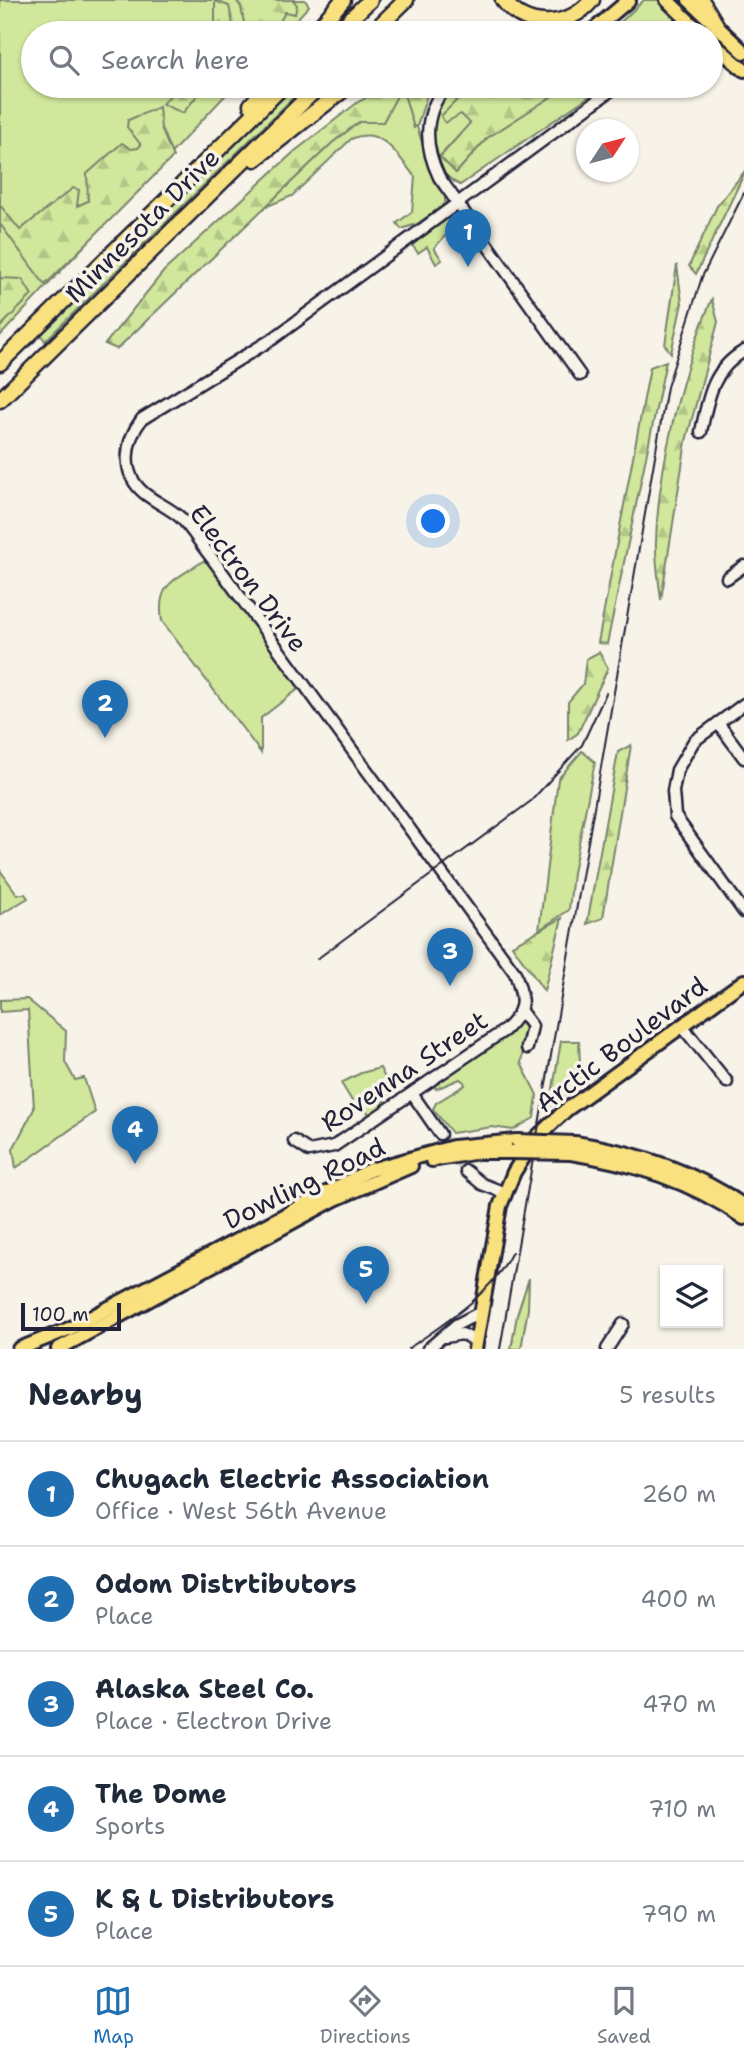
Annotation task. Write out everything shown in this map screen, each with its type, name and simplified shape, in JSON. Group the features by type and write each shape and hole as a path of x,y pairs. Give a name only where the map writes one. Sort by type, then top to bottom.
{"highway":[{"path":"325,21 343,0"},
{"path":"348,21 370,0"},
{"path":"384,21 406,0"},
{"path":"503,0 522,17 541,21"},
{"path":"558,21 574,16 592,0"},
{"path":"701,0 709,21"},
{"path":"156,210 257,98"},
{"name":"Minnesota Drive","path":"0,363 271,98"},
{"name":"Minnesota Drive","path":"0,400 175,224 306,98"},
{"path":"175,224 333,98"}],"main road":[{"path":"604,21 629,0"},
{"path":"667,0 686,21"},
{"path":"689,0 704,21"},
{"path":"723,40 744,52"},
{"path":"723,46 744,70"},
{"name":"Arctic Boulevard","path":"476,1345 497,1220 505,1193 514,1172 542,1131 566,1110 744,981"},
{"name":"Dowling Road","path":"19,1349 71,1328 370,1170 453,1147 573,1148 649,1159 695,1178 744,1206"},
{"name":"Dowling Road","path":"58,1349 358,1188 432,1160 514,1147"},
{"name":"Dowling Road","path":"573,1148 660,1173 709,1196 744,1218"}],"street":[{"path":"439,98 433,107 428,141 439,177 580,375"},
{"name":"Electron Drive","path":"527,1048 532,1026 522,1005 514,973 211,557 180,517 143,492 131,478 127,459 130,435 142,419 274,338 601,98"},
{"path":"701,432 711,384 730,359 744,351"},
{"path":"727,578 744,566"},
{"path":"744,704 694,741 677,770 673,791 675,816 744,912"},
{"path":"718,723 744,758"},
{"name":"Rovenna Street","path":"295,1141 309,1151 334,1146 413,1095 505,1030 517,1019 522,1005"},
{"path":"682,1026 727,1082"},
{"path":"413,1095 440,1134"},
{"path":"466,1171 482,1184 505,1193"},
{"path":"428,1349 456,1325 481,1312"},
{"path":"607,1349 623,1324"},
{"path":"442,1339 463,1334 476,1345"}],"green space":[{"path":"0,0 305,0 309,6 295,21 21,21 21,98 223,98 0,336"},
{"path":"236,0 293,0 297,5 295,14 285,12 280,21 244,21 241,7"},
{"path":"644,0 658,0 674,17 674,21 622,21"},
{"path":"215,1 229,6 232,21 215,21"},
{"path":"168,98 195,98 183,113 162,104"},
{"path":"282,98 293,98 45,341 41,335"},
{"path":"366,98 396,98 383,122 359,122 332,143 117,349 105,344 164,271 295,151"},
{"path":"395,98 405,98 434,182 445,197 445,204 417,224 401,229 397,223 412,212 415,177 388,145 372,136 362,136 351,139 292,196 265,207 332,143 359,122 383,122"},
{"path":"405,98 426,98 417,126 414,128"},
{"path":"444,98 464,98 461,114 471,123 440,156 456,173 487,138 549,98 587,98 460,185 439,166 434,153 434,125"},
{"path":"459,98 549,98 487,138 456,173 440,157 470,123 461,114 445,123 441,116"},
{"path":"159,107 161,128 173,157 45,285 0,224 0,205 20,230 73,188 79,190 77,206 88,201 87,174 122,143 131,149 138,148 141,145 127,127 128,120"},
{"path":"744,172 696,274 689,266 717,206"},
{"path":"455,213 463,225 445,236 434,248 442,260 436,264 427,247 418,253 412,245"},
{"path":"677,265 682,303 671,353 665,345"},
{"path":"0,278 22,279 32,295 0,327"},
{"path":"712,299 718,322 686,441 661,600 656,548 667,450 691,355"},
{"path":"666,361 607,644 598,643 650,367"},
{"path":"203,561 214,565 301,687 261,718 261,753 162,621 162,598 169,584"},
{"path":"599,652 608,668 578,733 568,740 568,702 583,684 586,659"},
{"path":"631,745 603,918 587,924 618,752"},
{"path":"582,751 595,762 573,873 569,910 539,930 558,779"},
{"path":"0,870 17,894 25,894 28,898 0,915"},
{"path":"562,918 544,991 512,945"},
{"path":"27,999 66,1031 65,1062 75,1080 84,1078 95,1112 16,1168 13,1149 34,1109 28,1010 0,1012 0,1000"},
{"path":"519,1021 526,1029 521,1063 537,1095 534,1118 513,1130 492,1127 452,1133 433,1109 436,1103 465,1085 464,1082 460,1079 436,1089 433,1085 507,1034"},
{"path":"561,1041 579,1041 580,1063 590,1076 550,1106"},
{"path":"380,1068 391,1090 379,1109 370,1114 352,1101 341,1083 361,1073"},
{"path":"529,1278 528,1309 521,1349 511,1349 517,1315"}],"tunnel":[{"path":"440,1134 466,1171"}],"railway":[{"path":"500,1349 667,387 702,277 744,193"},
{"path":"317,959 531,801 582,745 606,693"},
{"path":"408,1349 480,1295 503,1268 512,1252"}],"place":[{"name":"Chugach Electric Association","path":"468,267"},
{"name":"Odom Distrtibutors","path":"105,738"},
{"name":"Alaska Steel Co.","path":"450,986"},
{"name":"The Dome","path":"135,1164"},
{"name":"K & L Distributors","path":"366,1304"}]}
